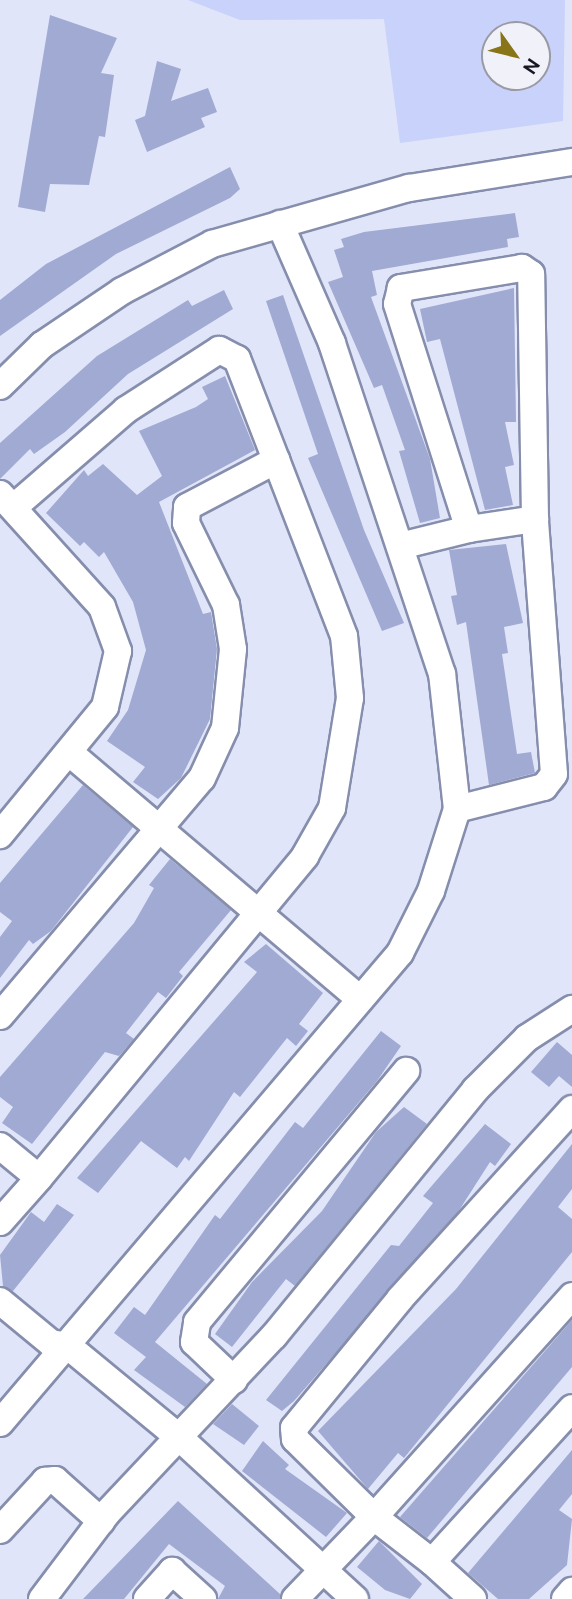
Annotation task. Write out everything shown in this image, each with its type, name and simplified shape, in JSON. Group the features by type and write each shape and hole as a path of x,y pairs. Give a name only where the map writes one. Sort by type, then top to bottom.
{"street":[{"path":"0,386 42,345 122,291 212,244 409,188 572,162"},
{"path":"0,1423 400,953 431,891 457,809 442,674 332,343 280,224"},
{"path":"457,809 544,787 554,774 535,519 531,274 522,268 401,288 397,304 469,528"},
{"path":"0,835 71,754 105,706 117,673 114,629 7,500 126,410 219,350 237,359 344,636 350,698 332,807 305,856 259,914 0,1222"},
{"path":"0,1016 162,831 202,778 225,728 232,692 226,605 186,523 187,507 276,460"},
{"path":"400,546 469,528 535,519"},
{"path":"71,754 360,999"},
{"path":"42,1599 101,1521 182,1440 475,1090 527,1038 572,1009"},
{"path":"234,1380 194,1342 197,1322 406,1071"},
{"path":"472,1599 432,1562 374,1517 295,1439 294,1428 572,1108"},
{"path":"0,1146 39,1178"},
{"path":"295,1599 374,1517 572,1296"},
{"path":"0,1301 51,1343 68,1346 182,1440 355,1599"},
{"path":"432,1562 572,1408"},
{"path":"0,1530 46,1480 55,1480 101,1521"},
{"path":"147,1599 172,1572 203,1599"},
{"path":"565,1599 572,1591"}],"shaded area":[{"path":"188,0 565,0 563,121 400,143 384,19 240,20"}],"building":[{"path":"50,15 117,38 101,73 114,75 105,137 99,136 89,185 50,184 45,212 18,207"},
{"path":"157,61 181,69 171,101 208,88 217,112 201,118 205,127 147,152 135,120 145,116"},
{"path":"230,167 240,189 230,198 116,254 0,336 0,300 46,264"},
{"path":"515,213 519,237 507,239 508,247 372,271 377,295 371,297 430,459 440,518 420,523 399,451 405,450 382,385 374,388 328,282 343,277 334,250 344,247 341,239 364,232"},
{"path":"514,288 516,422 505,422 514,465 505,467 513,505 485,510 440,339 427,342 420,309"},
{"path":"224,290 233,309 128,374 65,432 34,454 30,449 0,479 0,443 97,356 188,300 192,306"},
{"path":"283,295 364,530 404,623 382,631 308,458 318,454 266,301"},
{"path":"225,376 255,450 159,502 203,614 211,612 217,649 210,719 181,778 158,799 133,782 145,767 107,741 128,710 146,650 133,602 104,552 99,557 84,542 80,546 46,513 84,470 88,476 103,464 137,495 162,476 139,431 196,407 208,399 202,387"},
{"path":"506,544 523,623 504,627 508,653 502,654 517,754 531,752 535,773 489,785 466,622 457,625 451,596 457,595 449,550"},
{"path":"83,785 133,827 51,931 33,944 29,940 0,978 0,937 12,921 0,912 0,883"},
{"path":"170,859 231,910 179,972 183,976 166,998 158,992 126,1033 134,1039 119,1056 105,1052 32,1144 2,1123 13,1107 0,1097 0,1077 134,923 154,888 149,885"},
{"path":"266,944 323,993 299,1024 308,1031 296,1046 287,1038 240,1097 234,1092 189,1161 185,1157 177,1168 141,1141 98,1193 77,1178 257,972 244,962"},
{"path":"381,1031 401,1046 377,1081 155,1342 207,1384 185,1407 134,1370 146,1357 114,1333 134,1307 145,1315 215,1215 220,1219 295,1122 303,1128"},
{"path":"557,1042 572,1055 572,1087 559,1076 549,1087 531,1072"},
{"path":"404,1107 427,1124 295,1286 286,1279 232,1347 215,1334 252,1282 322,1211 376,1132"},
{"path":"485,1124 511,1144 495,1166 490,1162 458,1212 294,1401 282,1411 266,1400 391,1245 399,1246 433,1203 423,1196"},
{"path":"572,1144 572,1189 558,1207 572,1219 572,1252 404,1458 398,1453 368,1489 318,1431 456,1289"},
{"path":"57,1204 74,1215 13,1291 3,1286 0,1255 31,1212 44,1222"},
{"path":"572,1320 572,1367 427,1538 400,1517"},
{"path":"232,1404 259,1426 244,1445 213,1424"},
{"path":"263,1441 289,1465 285,1469 347,1513 326,1537 242,1471"},
{"path":"572,1450 572,1494 559,1510 572,1519 567,1565 529,1599 498,1599 468,1573"},
{"path":"178,1501 280,1594 280,1599 218,1599 225,1586 169,1544 124,1599 83,1599"},
{"path":"379,1541 422,1584 410,1599 385,1590 357,1567"}]}
